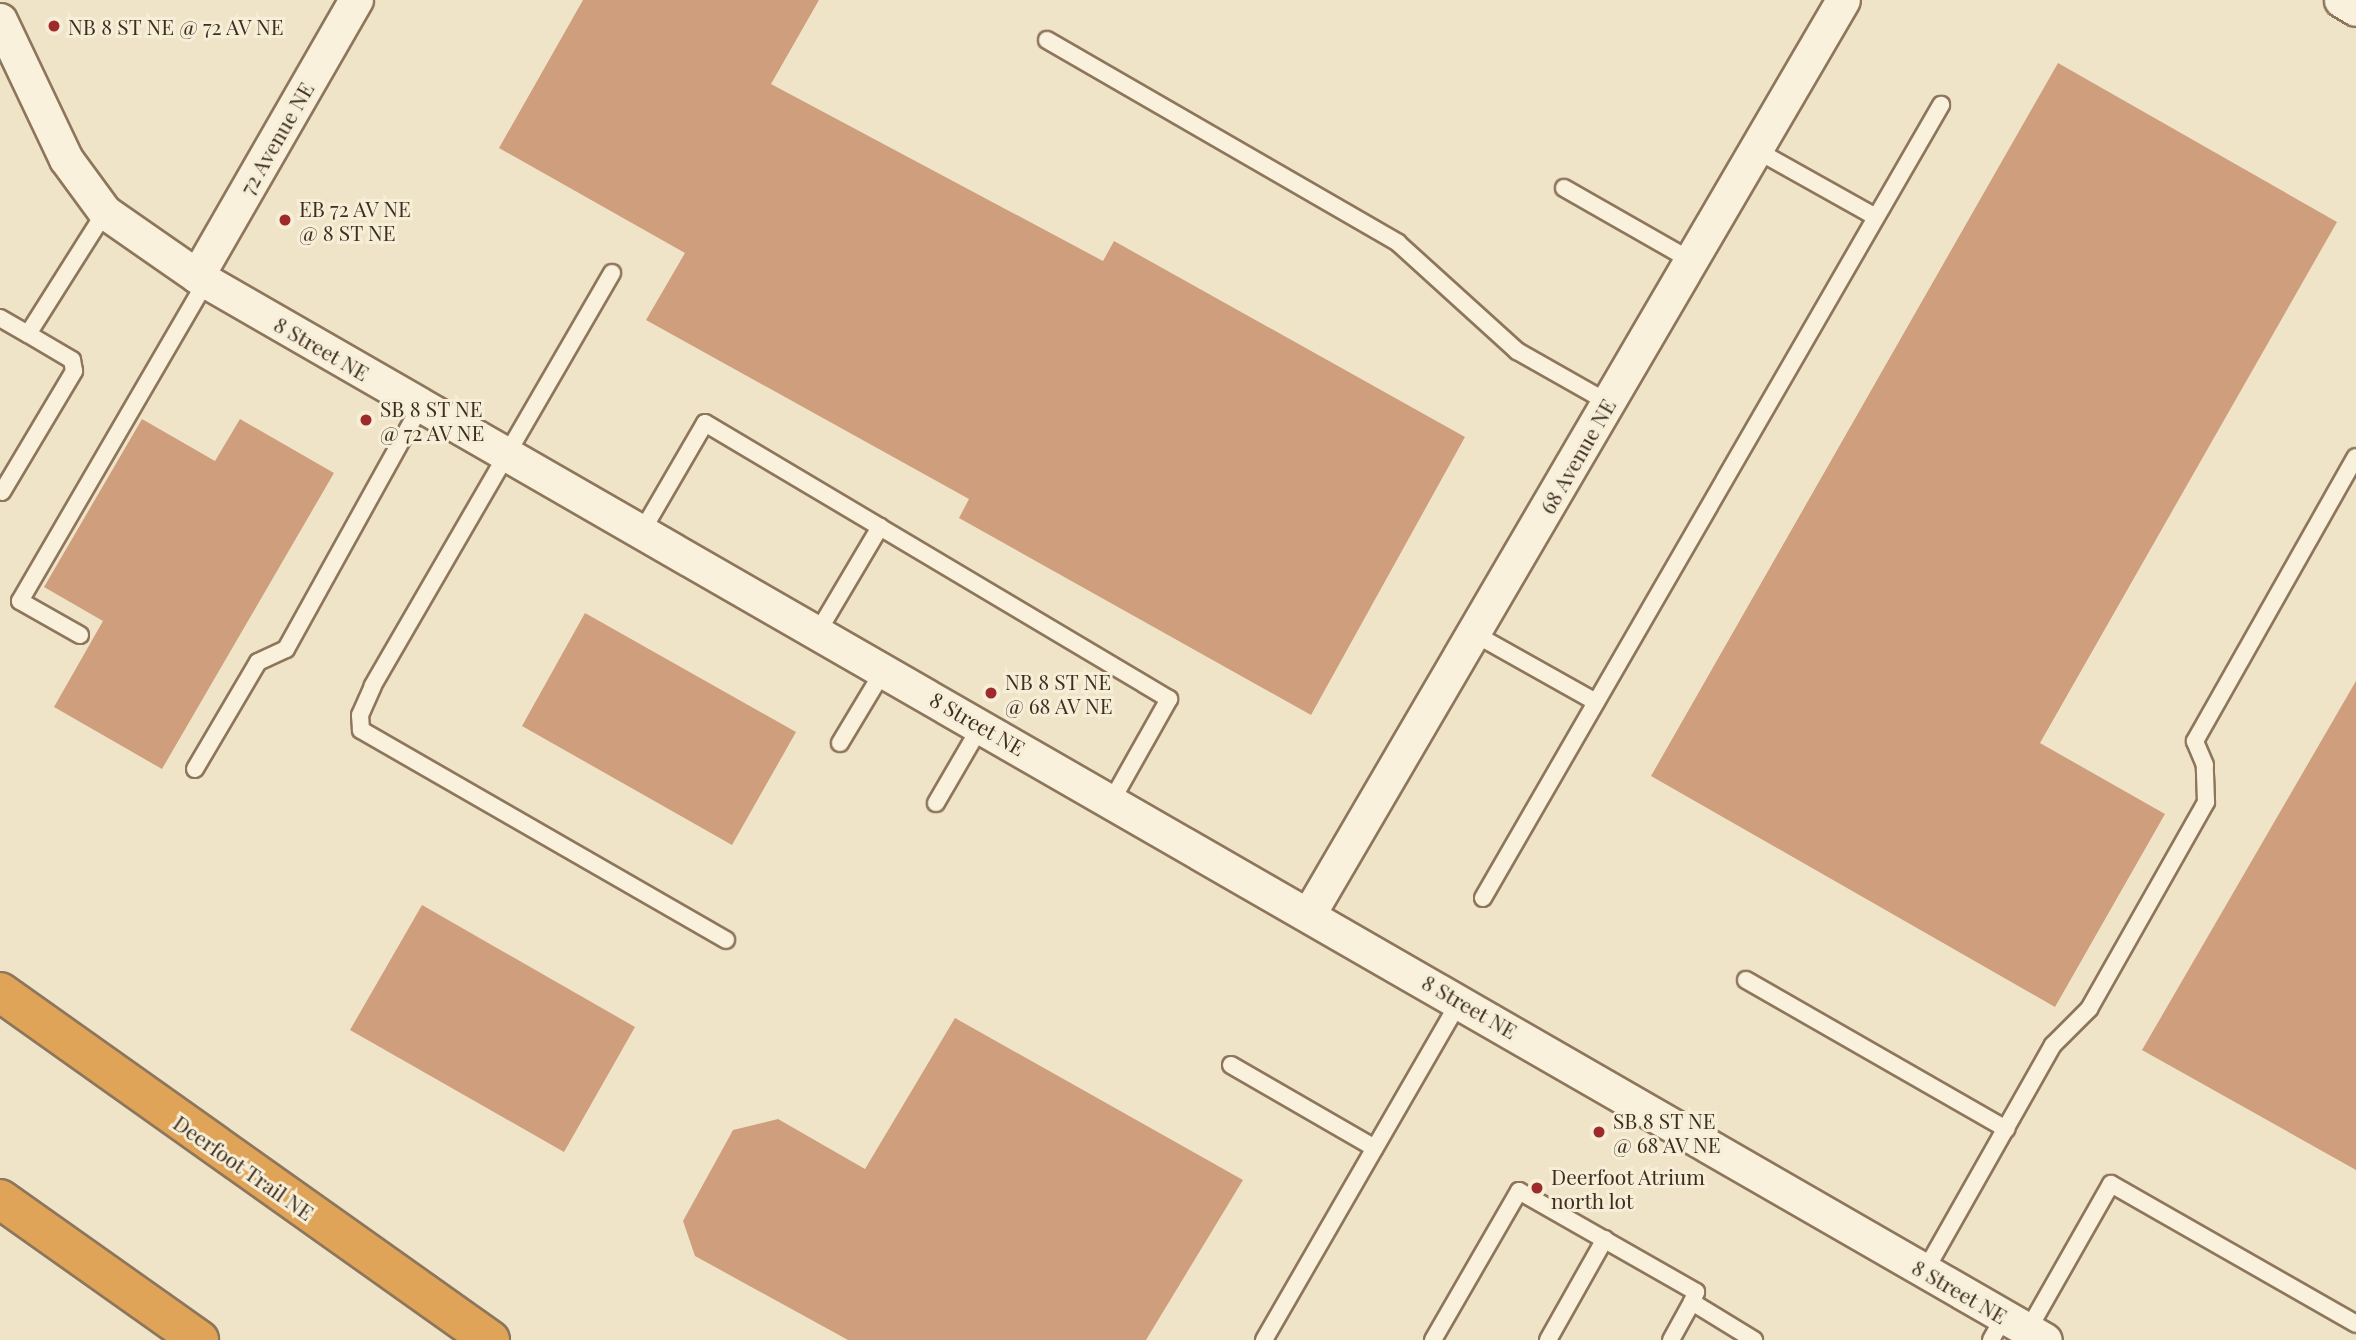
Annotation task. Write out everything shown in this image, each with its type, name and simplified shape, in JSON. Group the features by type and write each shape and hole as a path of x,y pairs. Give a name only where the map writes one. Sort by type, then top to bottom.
{"highway":[{"name":"Deerfoot Trail NE","path":"0,992 490,1340"},
{"path":"0,1199 199,1340"}],"street":[{"name":"72 Avenue NE","path":"202,279 356,0"},
{"name":"68 Avenue NE","path":"1310,912 1843,0"},
{"path":"2341,0 2356,9"},
{"name":"8 Street NE","path":"0,20 66,159 105,212 202,279 641,533 819,630 1310,912 1925,1271 2017,1332"}],"lane":[{"path":"1046,40 1398,243 1517,351 1609,402"},
{"path":"1483,898 1941,106"},
{"path":"1756,150 1876,217"},
{"path":"1564,188 1692,261"},
{"path":"29,334 105,212"},
{"path":"612,274 373,686 360,715 361,730 726,940"},
{"path":"80,635 20,601 202,279"},
{"path":"0,318 72,359 74,371 2,492"},
{"path":"195,769 258,662 286,649 421,405"},
{"path":"641,533 705,424 1169,699 1112,800"},
{"path":"1925,1271 2053,1045 2089,1009 2206,802 2205,765 2195,741 2356,457"},
{"path":"819,630 880,527"},
{"path":"1474,633 1596,702"},
{"path":"840,743 885,668"},
{"path":"936,803 982,724"},
{"path":"1746,980 2006,1129"},
{"path":"1264,1340 1460,1000"},
{"path":"1231,1065 1375,1148"},
{"path":"2017,1332 2112,1184 2356,1324"},
{"path":"1433,1340 1519,1191 1696,1292 1671,1340"},
{"path":"1548,1340 1605,1239"},
{"path":"1692,1302 1753,1340"}],"building":[{"path":"583,0 819,0 771,84 1103,261 1114,241 1465,437 1311,715 959,518 969,499 646,320 685,253 499,148"},
{"path":"2058,63 2337,222 2040,743 2165,814 2055,1007 1651,776"},
{"path":"142,419 215,461 240,419 334,473 162,769 54,707 103,621 44,587"},
{"path":"585,613 796,732 732,845 522,726"},
{"path":"2356,681 2356,1170 2142,1050"},
{"path":"422,905 635,1027 564,1152 350,1030"},
{"path":"955,1018 1243,1180 1146,1340 848,1340 695,1256 683,1221 733,1130 778,1119 865,1169"}],"place":[{"name":"NB 8 ST NE @ 72 AV NE","path":"54,26"},
{"name":"EB 72 AV NE @ 8 ST NE","path":"285,220"},
{"name":"SB 8 ST NE @ 72 AV NE","path":"366,420"},
{"name":"NB 8 ST NE @ 68 AV NE","path":"991,693"},
{"name":"SB 8 ST NE @ 68 AV NE","path":"1599,1132"},
{"name":"Deerfoot Atrium north lot","path":"1537,1188"}]}
